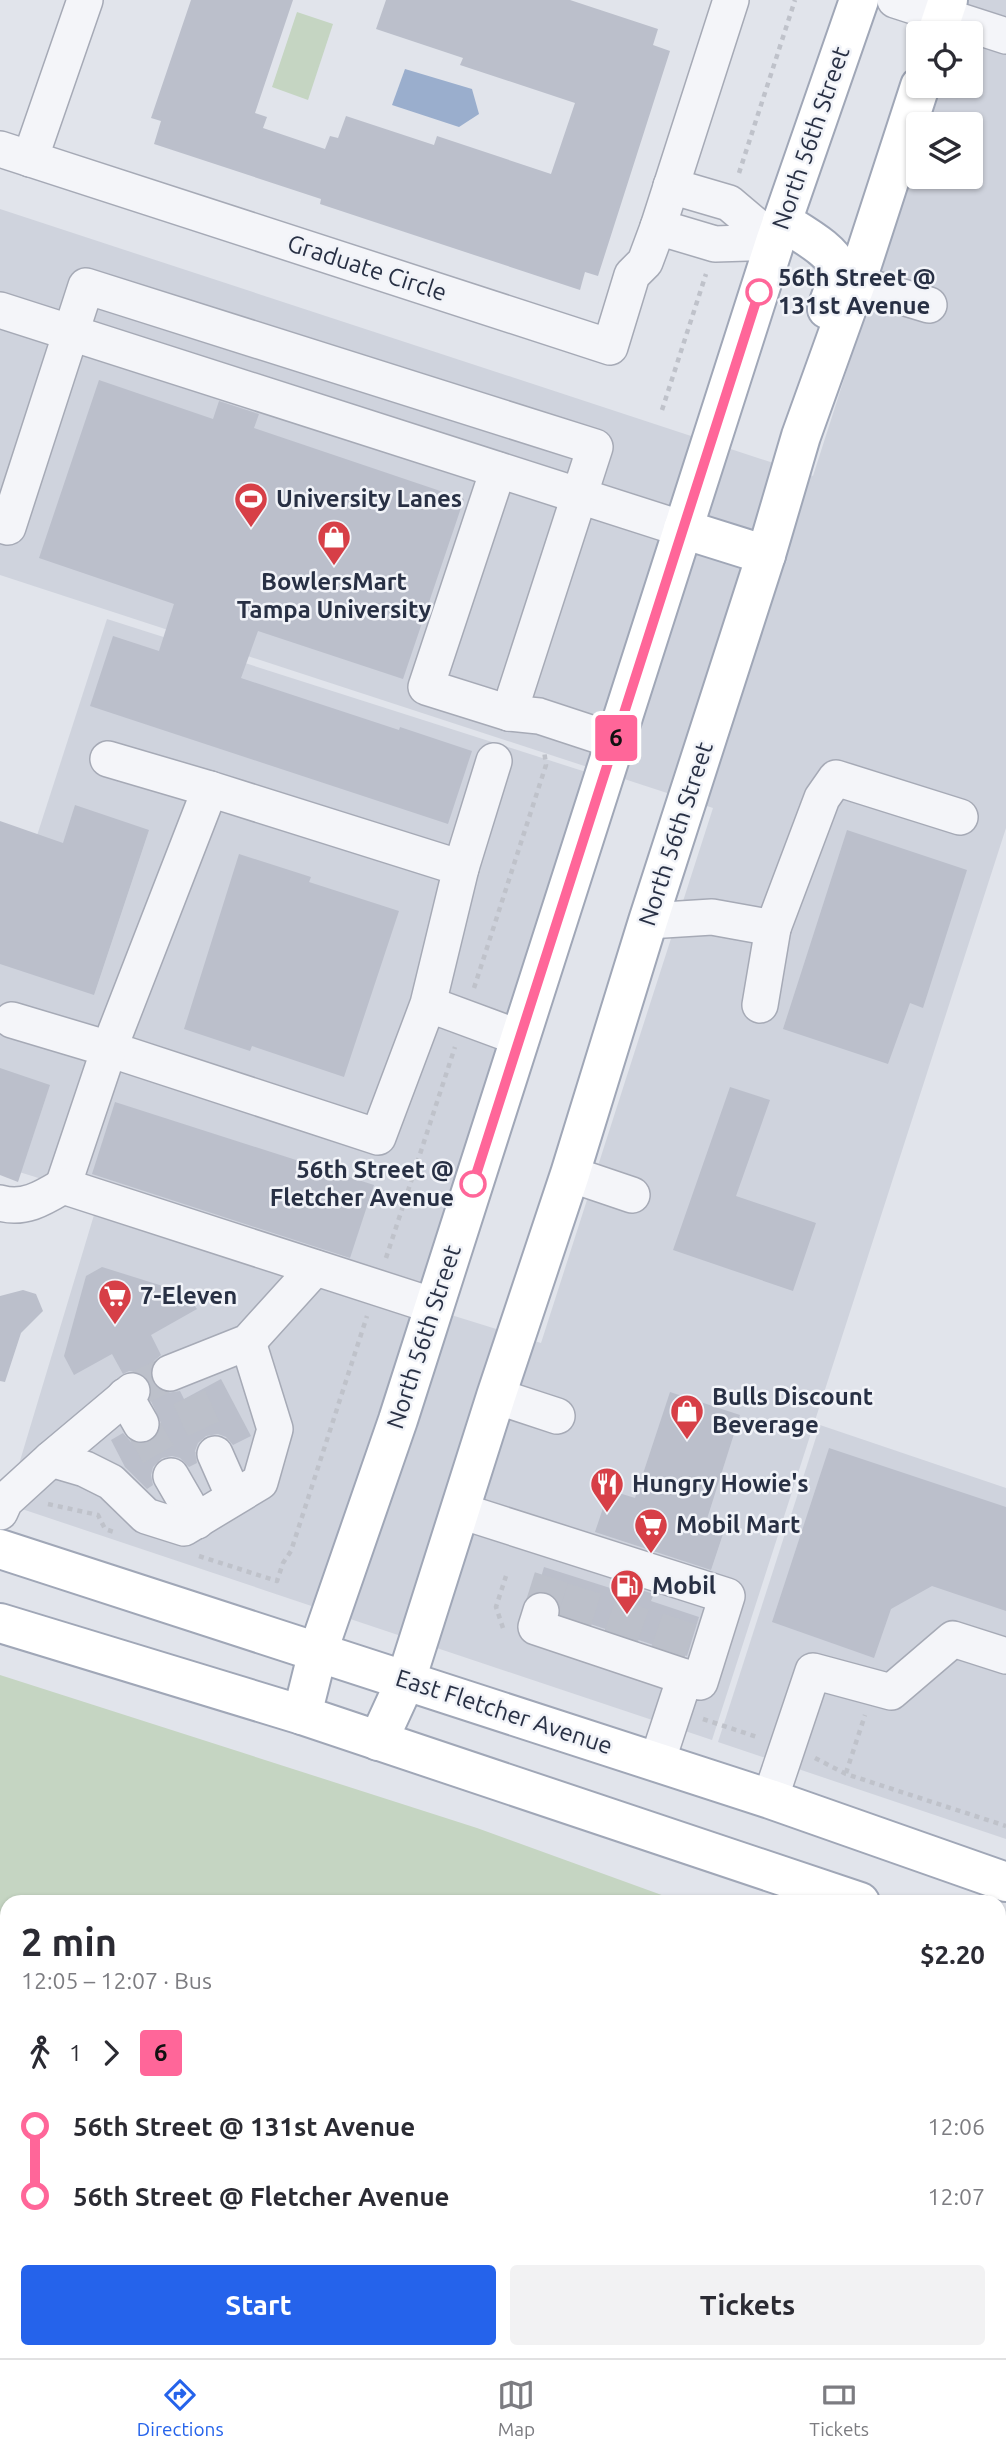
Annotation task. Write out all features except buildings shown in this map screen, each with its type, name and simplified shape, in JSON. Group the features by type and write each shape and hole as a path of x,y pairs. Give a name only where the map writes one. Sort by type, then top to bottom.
{"main road":[{"name":"North 56th Street","path":"302,1715 318,1651 434,1307 779,232 859,0"},
{"name":"North 56th Street","path":"379,1741 406,1680 495,1396 570,1174 766,555 801,436 856,283 916,98"},
{"path":"779,232 829,253 836,261 838,271 801,391 801,436"},
{"path":"683,529 766,555"},
{"name":"East Fletcher Avenue","path":"0,1549 771,1799 1006,1882"},
{"path":"0,1623 302,1715 839,1895"}],"street":[{"path":"15,154 85,0"},
{"name":"Graduate Circle","path":"15,154 610,347 632,275 645,262 658,227 731,0"},
{"path":"895,0 1006,36"},
{"path":"671,186 729,203 779,232"},
{"path":"658,227 715,244 779,232"},
{"path":"856,283 929,305"},
{"path":"0,525 8,527 86,286 595,447 509,713"},
{"path":"0,310 683,529"},
{"path":"498,470 426,687 509,713 539,716 615,741"},
{"path":"108,759 461,868"},
{"path":"12,1020 109,1049 378,1138 428,1004 461,868 494,761"},
{"path":"760,1005 773,928 822,798 836,778 960,817"},
{"path":"0,1203 13,1207 36,1201 63,1186 109,1049 210,789"},
{"path":"648,921 712,917 773,928"},
{"path":"428,1004 520,1038"},
{"path":"570,1174 632,1195"},
{"path":"63,1186 434,1307"},
{"path":"178,1380 248,1342 315,1268"},
{"path":"51,1459 85,1469 111,1482 146,1516 184,1528 197,1521 260,1482 275,1429 248,1342"},
{"path":"495,1396 557,1416"},
{"path":"0,1512 5,1501 51,1459 133,1403"},
{"path":"215,1454 234,1497"},
{"path":"171,1476 197,1521"},
{"path":"461,1511 559,1557 639,1583 686,1598 727,1596 700,1682 672,1666 619,1645 571,1630 536,1627 541,1611"},
{"path":"771,1799 813,1671 891,1692 953,1639 1006,1656"},
{"path":"657,1762 674,1709 672,1666"}],"path":[{"path":"504,1629 496,1608 506,1576"},
{"path":"846,1774 867,1707"},
{"path":"674,1709 788,1747 846,1774 1006,1826"}],"shaded area":[{"path":"965,0 1006,0 1006,828 712,1740 7,1504 97,1205 541,1343 713,808 0,575 0,209 813,476 906,186 906,189 983,189 983,112 929,112 934,98 983,98 983,21 969,21"},
{"path":"107,619 586,772 417,1296 0,1166 0,950"},
{"path":"820,1425 1006,1488 1006,1839 718,1742"}],"green space":[{"path":"297,12 333,24 308,100 272,87"},
{"path":"0,1675 477,1828 662,1895 0,1895"}],"water":[{"path":"405,69 472,89 479,114 459,127 392,105"}],"tunnel":[{"path":"132,1391 170,1373"},
{"path":"189,1397 215,1454"},
{"path":"141,1424 171,1476"},
{"path":"541,1611 554,1570"},
{"path":"574,1622 587,1580"},
{"path":"621,1637 635,1596"},
{"path":"668,1652 682,1611"}],"bus line":[{"name":"6","path":"473,1184 759,292"}],"place":[{"name":"56th Street @ 131st Avenue","path":"759,292"},
{"name":"University Lanes","path":"251,529"},
{"name":"BowlersMart Tampa University","path":"334,567"},
{"name":"56th Street @ Fletcher Avenue","path":"473,1184"},
{"name":"7-Eleven","path":"115,1326"},
{"name":"Bulls Discount Beverage","path":"687,1441"},
{"name":"Hungry Howie's","path":"607,1514"},
{"name":"Mobil Mart","path":"651,1555"},
{"name":"Mobil","path":"627,1616"}]}
